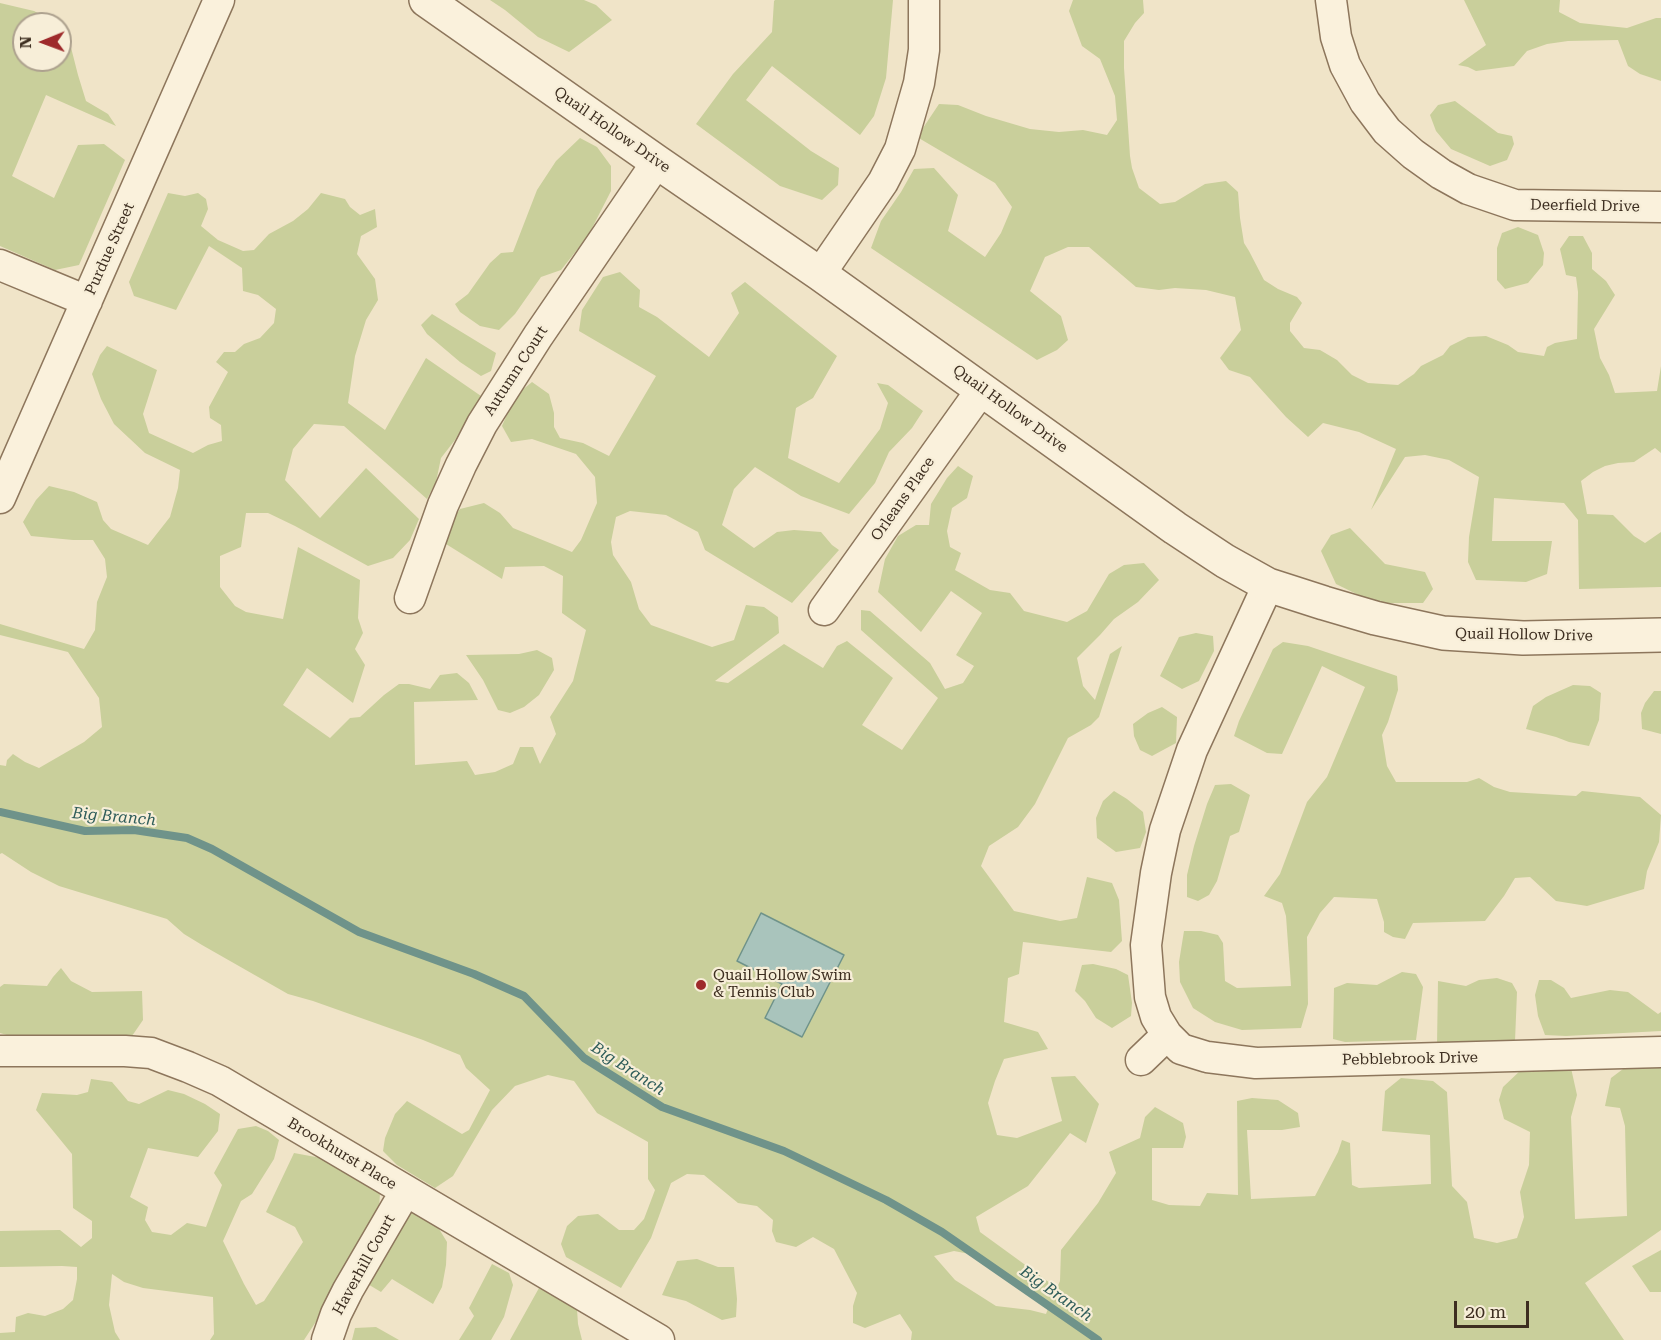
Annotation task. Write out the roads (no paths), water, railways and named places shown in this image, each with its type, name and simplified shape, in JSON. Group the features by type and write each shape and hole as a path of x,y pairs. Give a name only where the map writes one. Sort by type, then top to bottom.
{"street":[{"name":"Purdue Street","path":"0,498 219,0"},
{"name":"Quail Hollow Drive","path":"426,0 982,388 1175,528 1268,585 1375,618 1443,633 1523,638 1661,636"},
{"path":"820,274 883,182 900,149 920,83 924,50 924,0"},
{"name":"Deerfield Drive","path":"1331,0 1336,38 1345,65 1365,102 1387,131 1441,174 1468,189 1515,205 1661,207"},
{"name":"Autumn Court","path":"410,598 443,505 483,424 538,336 657,162"},
{"path":"0,265 87,301"},
{"name":"Orleans Place","path":"824,610 982,388"},
{"name":"Pebblebrook Drive","path":"1268,585 1192,750 1165,830 1156,873 1146,945 1150,997 1156,1017 1167,1035 1181,1049 1207,1057 1257,1063 1661,1052"},
{"path":"1141,1059 1167,1035"},
{"name":"Brookhurst Place","path":"0,1051 151,1053 220,1081 659,1340"},
{"name":"Haverhill Court","path":"327,1340 348,1290 405,1192"}],"water":[{"path":"761,913 844,955 802,1037 765,1018 782,984 737,961"}],"waterway":[{"name":"Big Branch","path":"0,812 85,831 134,830 187,838 212,849 359,932 474,974 524,996 584,1058 662,1107 784,1151 886,1200 942,1232 1098,1340"}],"place":[{"name":"Quail Hollow Swim & Tennis Club","path":"701,985"}]}
